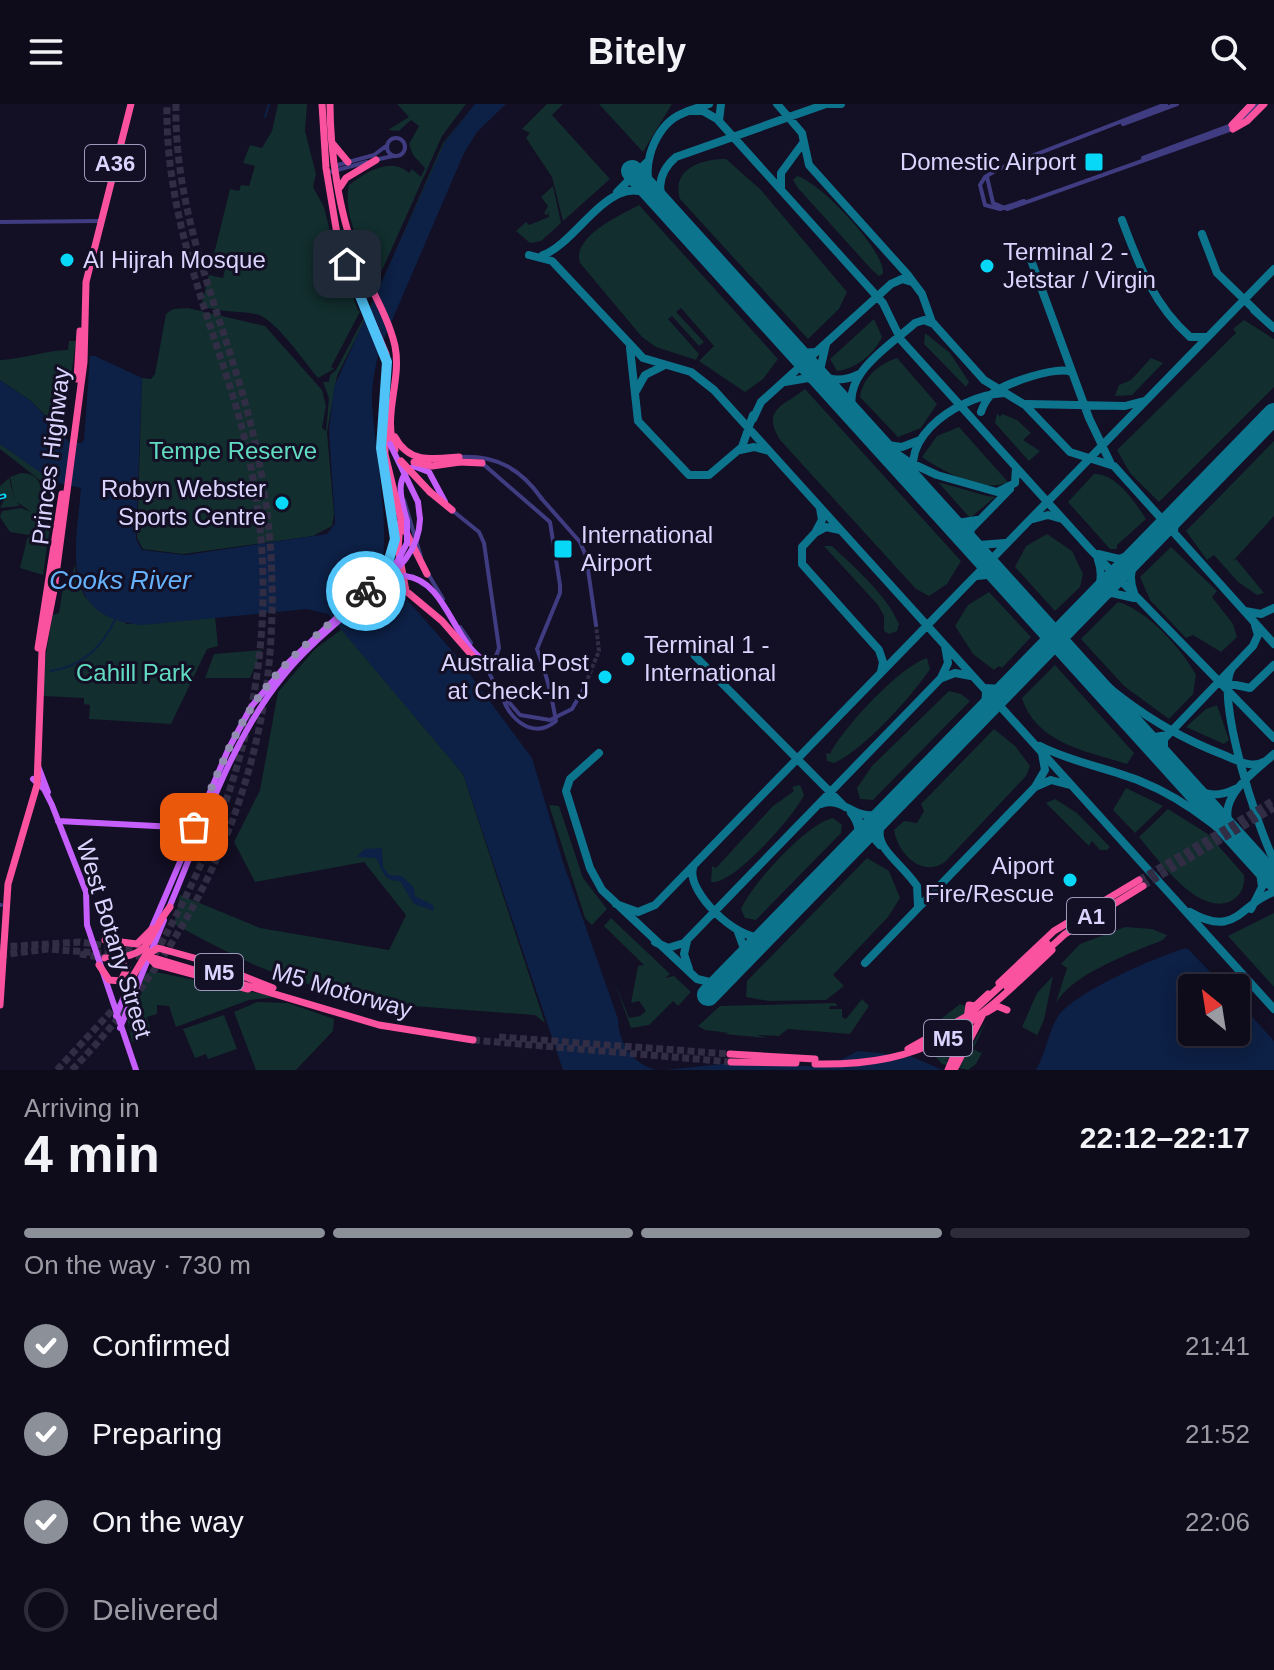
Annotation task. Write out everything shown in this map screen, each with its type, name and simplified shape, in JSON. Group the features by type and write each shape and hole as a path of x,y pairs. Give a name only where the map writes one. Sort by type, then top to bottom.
{"highway":[{"name":"Princes Highway","path":"0,1005 8,884 36,796 36,670 72,436 78,376 80,296 129,104"},
{"path":"322,104 326,171 339,246 383,347 387,370 384,448 393,490 405,531 427,574"},
{"path":"330,104 332,142 355,252 390,330 396,359 393,429 399,446 417,458 483,463"},
{"path":"1232,127 1247,121 1261,104"},
{"path":"1232,127 1253,107"},
{"path":"332,142 348,162"},
{"path":"340,187 346,178 376,160"},
{"path":"393,385 386,413 391,442 406,468 452,510"},
{"path":"391,442 415,463 432,466 458,459"},
{"name":"Princes Highway","path":"0,933 4,881 29,805 38,766 42,651 53,596 65,487"},
{"path":"393,490 404,588 482,662"},
{"path":"36,796 45,791"},
{"path":"1093,907 1141,883"},
{"name":"M5","path":"1050,946 1141,883"},
{"name":"A1","path":"952,1066 978,1020 1006,989 1065,934 1141,883"},
{"path":"128,985 146,955 161,918 170,907"},
{"name":"M5","path":"730,1058 875,1061 903,1056 946,1039 988,1011 1050,946 1093,907"},
{"name":"A1","path":"952,1066 959,1038 988,994 1043,940 1093,907"},
{"path":"105,940 141,942 155,930"},
{"path":"155,930 160,943 169,950 282,994"},
{"path":"127,943 169,969"},
{"path":"119,958 127,968 121,981 109,980 102,961 119,958 146,955 169,950"},
{"path":"146,955 149,968 169,969 282,994"},
{"name":"M5 Motorway","path":"146,955 413,1033 473,1038"},
{"path":"119,958 131,968 128,985"},
{"path":"978,1020 994,1007 1007,1010 1003,1000 1006,989"}],"main road":[{"path":"367,594 386,566 394,547 395,530 382,458 386,413"},
{"path":"161,918 194,827 236,733 258,698 288,663 406,560 420,524 417,496 391,442"},
{"path":"367,594 402,555 408,538 400,493 402,477 415,463"},
{"path":"402,477 416,467 426,470 452,510"},
{"path":"367,594 405,576 425,584 482,662"},
{"path":"214,782 219,780 283,676 322,634"},
{"path":"170,907 242,740"},
{"path":"38,766 52,805"},
{"name":"West Botany Street","path":"35,782 45,791 52,805 86,892 86,922 102,961 110,1001 136,1070"},
{"path":"58,821 203,829"},
{"path":"120,1028 146,955"},
{"path":"116,1016 128,985"},
{"path":"110,1001 115,1004 122,1002"},
{"path":"130,1070 132,1059"}],"street":[{"path":"1166,104 997,169 988,175 985,183 994,205 1007,209 1232,127"},
{"path":"1177,104 989,174 982,181 979,191 982,202 990,207 1009,207 1232,127"},
{"path":"1253,107 1261,104"},
{"path":"326,171 404,152 404,142 396,137 379,154 337,168"},
{"path":"386,146 393,156"},
{"path":"0,222 98,221"},
{"path":"458,459 470,456 497,460 523,476 580,542 586,556 596,625"},
{"path":"402,477 402,493 427,574 511,714 526,727 539,730 556,721 546,687 546,669 537,648 560,593 552,525 483,463"},
{"path":"452,510 479,532 484,543 499,650 493,660 482,662"},
{"path":"502,696 520,715 550,720 570,711 583,690"}],"green space":[{"path":"278,104 307,104 305,131 316,174 313,187 324,207 336,256 359,312 374,278 351,220 349,185 371,171 387,166 402,168 409,173 412,169 421,177 425,168 413,155 409,144 419,126 411,120 399,131 388,130 409,117 397,104 466,104 442,136 384,266 331,367 334,369 318,378 281,332 264,317 201,306 209,275 223,278 227,262 213,258 230,189 239,191 241,185 249,186 255,166 243,163 250,145 262,148 272,131"},
{"name":"Tempe Reserve","path":"475,104 445,142 385,280 337,376 327,432 334,514 332,526 313,536 183,554 143,549 137,538 142,378 151,379 155,374 166,314 173,309 188,308 265,326 322,390 326,406 322,428 326,431 329,398 323,382 329,382 330,375 336,370 378,291 443,143"},
{"path":"547,104 563,104 552,115 610,179 563,221 552,177 526,138 530,133 522,129"},
{"path":"599,104 672,104 643,152"},
{"path":"726,159 760,189 847,292 839,309 808,339 680,199 678,189 684,173 707,161"},
{"path":"797,176 821,191 850,219 874,250 883,274 879,276 872,270 798,188 793,180"},
{"path":"553,186 561,223 541,241 530,243 516,231 526,222 529,225 549,217 549,210 548,215 544,214 548,206 541,197"},
{"path":"639,205 778,359 763,379 745,392 699,361 714,346 681,308 676,312 704,342 699,346 672,316 668,319 699,354 696,360 656,347 642,337 580,263 579,253 590,235"},
{"path":"874,319 882,337 879,343 857,364 837,371 830,359"},
{"path":"1244,320 1274,339 1274,387 1159,502 1130,473 1117,450 1236,333 1233,329"},
{"path":"925,333 950,353 969,382 966,387 924,344"},
{"path":"69,341 76,341 63,433 31,401 0,380 0,360 68,350"},
{"path":"897,358 937,404 921,428 898,437 860,397 873,372"},
{"path":"1151,358 1163,363 1132,395 1115,396 1119,385 1131,380"},
{"path":"805,389 961,561 947,584 929,596 916,589 781,441 775,430 774,415 777,409"},
{"path":"997,413 1000,417 1002,414 1017,420 1031,433 1023,440 1040,451 1029,461 995,423"},
{"path":"959,427 1008,482 999,485 976,483 922,457 937,436"},
{"path":"1274,441 1274,516 1233,561 1236,559 1264,593 1257,595 1238,582 1214,555 1207,560 1186,531"},
{"path":"0,444 58,482 50,522 46,522 46,493 41,481 0,449"},
{"path":"30,474 40,483 44,521 17,502 20,506 0,508 6,496 0,494 0,486 9,478 15,501 10,477"},
{"path":"1094,474 1117,483 1146,519 1117,545 1117,549 1110,549 1068,502"},
{"path":"938,482 987,496 995,497 970,518"},
{"path":"21,508 34,513 42,522 29,535 10,532 0,517 2,511"},
{"path":"38,527 50,527 43,575 20,568 27,539"},
{"path":"1047,534 1072,551 1083,574 1080,587 1055,611 1015,567 1026,546"},
{"path":"824,546 832,546 878,592 899,624 897,631 889,634 884,631 884,616 878,605"},
{"path":"1171,547 1217,591 1212,597 1233,624 1237,637 1221,652 1193,635 1186,638 1150,600 1140,577"},
{"name":"Cahill Park","path":"75,565 77,581 85,597 127,624 215,617 218,646 207,649 171,724 89,719 90,705 84,704 84,698 43,696 53,615 59,613 64,581 71,577"},
{"path":"989,592 1031,637 1002,668 999,666 994,670 973,654 955,626 968,605"},
{"path":"1118,602 1140,613 1163,632 1196,675 1193,694 1169,719 1124,686 1081,639"},
{"path":"342,629 463,774 545,1023 535,1015 412,1006 391,999 304,983 254,964 174,924 180,895 260,928 389,950 406,915 364,862 255,882 234,842 260,790 278,692 315,649"},
{"path":"262,650 250,678 205,678 214,654"},
{"path":"927,658 930,669 886,721 846,757 834,763 827,761 826,753 830,754 847,729 887,685"},
{"path":"1055,665 1134,753 1127,764 1064,743 1039,725 1029,713 1022,698"},
{"path":"949,691 961,694 970,701 873,800 860,799 857,788 872,766"},
{"path":"1217,705 1229,740 1224,744 1186,727 1206,709"},
{"path":"994,729 1015,746 1030,766 1026,776 945,862 928,867 912,861 900,847 894,830 904,821 917,823 924,811 921,804"},
{"path":"800,785 804,795 798,805 762,848 734,873 711,882 712,866 716,868 773,806 794,791 792,787"},
{"path":"1126,788 1163,806 1135,833 1113,810"},
{"path":"1055,799 1077,813 1110,847 1100,850 1092,841 1089,846 1046,803"},
{"path":"549,805 559,806 583,878 607,909 592,925 585,918"},
{"path":"1168,809 1208,834 1244,875 1242,890 1235,899 1218,904 1192,893 1167,871 1139,837"},
{"path":"833,818 842,825 841,833 756,920 745,918 741,909 768,871 795,842 822,822"},
{"path":"867,858 889,871 900,898 888,917 833,975 844,986 826,1000 769,1001 746,997 747,981"},
{"path":"1274,913 1274,987 1228,936"},
{"path":"611,918 670,974 665,978 674,976 691,992 678,1006 673,1001 649,1025 631,1028 613,978 629,1018 646,1011 639,1001 631,1003 638,966 644,965 604,926"},
{"path":"1125,927 1152,929 1167,935 1163,940 1087,975 1062,995 1055,1006 1067,968 1061,964 1080,944"},
{"path":"151,971 277,997 249,1000 176,1027 169,1006 157,1005 157,1014 147,1017 152,1034 132,1042 127,1018 145,974"},
{"path":"1053,976 1044,1020 1025,1063 1037,1035 1022,1027 1037,993"},
{"path":"862,999 869,1006 850,1034 788,1029 779,1036 756,1035 768,1038 724,1034 729,1033 698,1026 720,1006 835,1003 838,1006 830,1006 829,1009 842,1009 842,1017 846,1019"},
{"path":"257,1002 288,1003 334,1019 333,1031 296,1070 256,1070 234,1012"},
{"path":"960,1004 967,1006 948,1060 944,1060 963,1067 960,1065 987,1020 973,1049 981,1053 984,1049 976,1064 968,1070 942,1064 934,1055 936,1023"},
{"path":"224,1015 237,1049 208,1059 206,1054 195,1058 183,1029"}],"water":[{"name":"Cooks River","path":"475,104 506,104 477,132 464,153 376,364 372,394 384,539 383,558 378,572 395,586 454,653 532,758 563,862 618,1019 621,1037 628,1051 640,1063 656,1070 563,1070 463,774 328,614 307,609 142,625 115,620 96,609 84,594 78,576 76,556 81,488 54,482 0,444 0,380 31,401 70,443 81,443 84,440 90,356 95,356 142,378 136,539 142,550 186,555 327,534 335,523 329,431 334,387 445,142"},
{"path":"382,848 383,867 389,875 402,876 414,888 415,896 433,905 434,911 414,904 400,881 384,874 376,858 357,857 364,849"},
{"path":"1187,948 1212,974 1178,974 1178,1046 1250,1046 1250,1014 1274,1041 1274,1070 1036,1070 1054,1024 1065,1008 1096,987"},
{"path":"858,1051 910,1056 943,1070 664,1070 732,1063 826,1067"}],"waterway":[{"path":"265,117 269,104"},
{"path":"50,671 72,665 90,654 115,620"}],"taxiway":[{"path":"656,197 648,177 648,166 659,134 678,116 709,104"},
{"path":"719,121 721,104"},
{"path":"777,104 802,133 809,165 907,274 922,294 932,322 984,380 1025,405 1070,452 1114,466 1274,644"},
{"path":"825,104 841,104"},
{"path":"673,216 663,201 660,186 665,171 676,157 826,104"},
{"path":"688,111 703,111 717,119 883,303 901,340 1090,549 1274,738"},
{"path":"781,189 781,173 803,143"},
{"path":"617,192 647,162"},
{"path":"543,255 557,247 614,196 630,191 645,193 662,205"},
{"path":"1122,220 1141,268 1166,311 1190,337 1207,337"},
{"path":"1202,234 1217,273 1258,313"},
{"path":"529,255 552,261 643,358 691,372 714,390 1274,1009"},
{"path":"1031,260 1089,418 1110,462"},
{"path":"616,904 638,912 655,905 1274,269"},
{"path":"753,419 761,402 891,284 902,279 912,282"},
{"path":"1254,310 1274,328"},
{"path":"854,415 851,401 860,374 915,323 924,320 934,324"},
{"path":"788,343 799,353 815,352"},
{"path":"826,344 820,370 833,393"},
{"path":"630,348 638,421 689,475 709,475 742,447 753,415"},
{"path":"803,361 828,378 843,379 859,374"},
{"path":"636,391 645,375 663,366"},
{"path":"981,412 991,395 1006,386 1043,373 1071,372"},
{"path":"785,382 808,378 825,386"},
{"path":"927,497 915,478 913,460 919,443 931,427 965,403 1004,393"},
{"path":"1027,404 1125,406 1144,401"},
{"path":"848,409 884,445 909,462 937,475 997,492 1015,483 1016,468"},
{"path":"887,445 902,447 920,440"},
{"path":"740,450 754,447 769,451"},
{"path":"975,549 969,541 971,529 1010,489"},
{"path":"1174,532 1175,517 1193,498"},
{"path":"820,508 822,520 815,533 826,527 840,530"},
{"path":"939,510 957,523 977,520"},
{"path":"1033,519 1048,515 1062,519"},
{"path":"957,529 979,545 1005,543"},
{"path":"1134,593 1131,583 1133,565 1161,529"},
{"path":"815,533 802,547 802,564 879,650 883,662 881,672"},
{"path":"1098,554 1119,559 1138,552"},
{"path":"1076,616 1097,591 1101,577 1098,560"},
{"path":"977,576 995,574 1010,589"},
{"path":"1094,599 1112,593 1134,598"},
{"path":"1245,611 1261,614 1274,608"},
{"path":"1044,625 1103,683 1146,715 1193,742 1243,763 1266,761"},
{"path":"1178,773 1164,756 1164,739 1253,646 1258,635 1255,625"},
{"path":"655,942 668,948 684,943 941,678 948,663 945,646"},
{"path":"695,656 845,807"},
{"path":"1221,682 1250,688 1274,665"},
{"path":"1232,668 1228,683 1233,733 1258,821 1274,860"},
{"path":"942,678 955,673 971,676"},
{"path":"985,688 1004,689 1019,675"},
{"path":"964,732 985,710 986,692"},
{"path":"1131,721 1149,738 1167,735"},
{"path":"1040,746 1140,781 1178,800 1228,836 1274,879"},
{"path":"599,753 570,779 566,791 590,868 602,890 697,979 718,984 735,968"},
{"path":"1042,753 1045,770 1035,787 1051,780 1070,785"},
{"path":"1238,839 1230,826 1227,814 1229,803 1244,781 1274,754"},
{"path":"1179,774 1204,793 1226,793 1235,789"},
{"path":"865,963 1035,787"},
{"path":"898,800 886,814 880,836 883,846 917,886 918,906"},
{"path":"821,804 838,803 866,815 886,811"},
{"path":"845,854 858,835 851,813"},
{"path":"857,819 880,845"},
{"path":"1251,909 1262,887 1259,865"},
{"path":"693,868 693,878 705,901 740,931 762,937 779,922"},
{"path":"1190,912 1218,922 1228,920 1274,892"},
{"path":"735,967 745,951 738,932"},
{"path":"687,941 684,954 689,969"}],"runway":[{"path":"632,171 1274,880"},
{"path":"708,995 1274,414"}],"tunnel":[{"path":"150,963 187,894 217,824 240,754 256,684 263,612 261,539 250,464 230,387 186,248 172,177 167,104"},
{"path":"176,104 177,141 188,211 250,420 265,496 272,573 266,690"},
{"path":"583,690 599,651 596,625"},
{"path":"72,1070 140,990 196,901 238,804 264,702"},
{"path":"1139,880 1274,800"},
{"path":"1143,886 1274,808"},
{"path":"0,947 80,942 141,951"},
{"path":"0,955 48,949 149,957"},
{"path":"80,954 105,958"},
{"path":"57,1070 118,1004"},
{"path":"499,1037 730,1054"},
{"path":"473,1040 731,1062"}],"railway":[{"path":"0,497 4,496"}],"way so far":[{"path":"194,827 232,741 268,684 366,591"}],"place":[{"name":"Domestic Airport","path":"1094,162"},
{"name":"Al Hijrah Mosque","path":"67,260"},
{"name":"Terminal 2 - Jetstar / Virgin","path":"987,266"},
{"name":"Robyn Webster Sports Centre","path":"282,503"},
{"name":"International Airport","path":"563,549"},
{"name":"Terminal 1 - International","path":"628,659"},
{"name":"Australia Post at Check-In J","path":"605,677"},
{"name":"Aiport Fire/Rescue","path":"1070,880"}],"route":[{"path":"347,264 387,362 381,448 395,539 388,563 366,591"}]}
